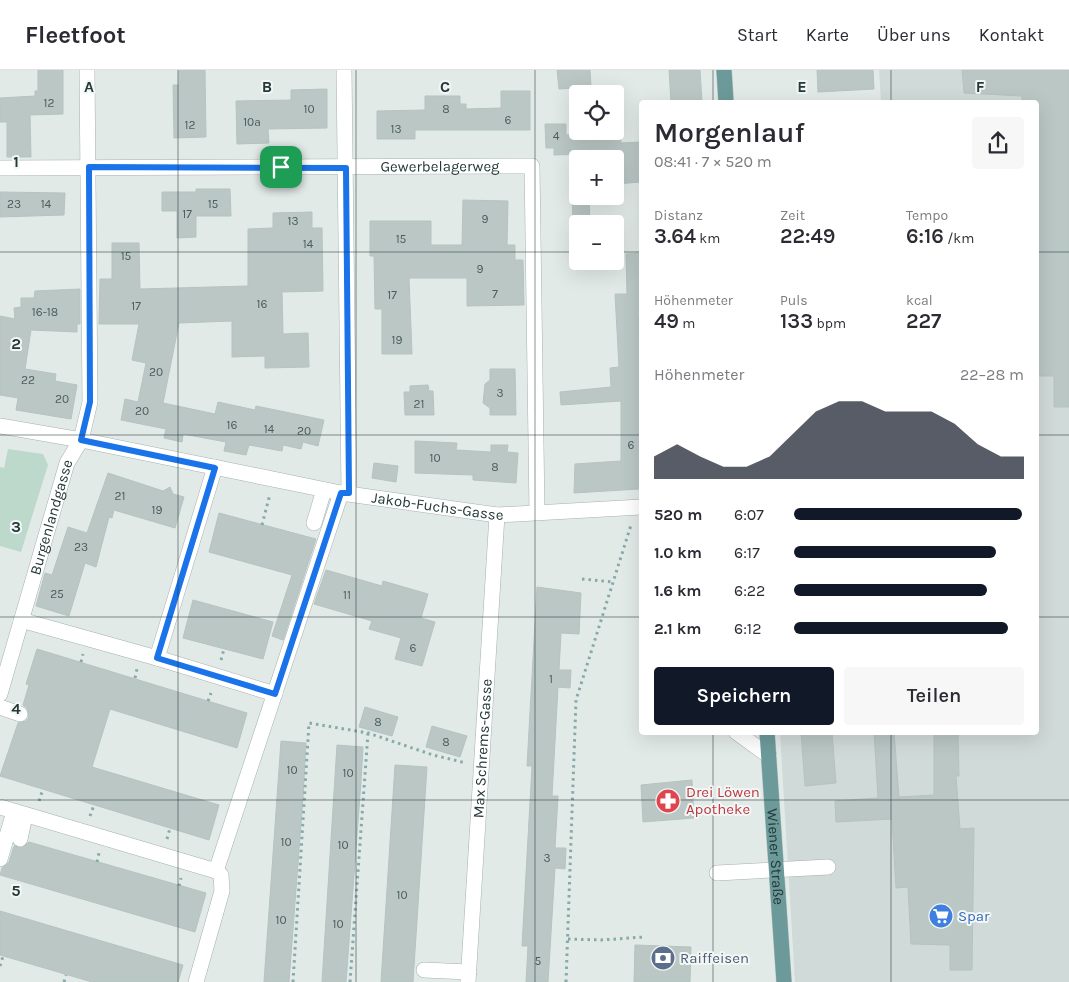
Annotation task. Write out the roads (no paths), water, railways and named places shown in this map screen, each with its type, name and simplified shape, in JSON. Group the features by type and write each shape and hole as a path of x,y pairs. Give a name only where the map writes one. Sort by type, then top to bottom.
{"main road":[{"path":"724,70 726,100"},
{"name":"Wiener Straße","path":"767,735 784,982"}],"street":[{"name":"Burgenlandgasse","path":"0,694 67,463 81,440 90,402 87,70"},
{"path":"216,872 275,694 345,493 346,168 344,70"},
{"name":"Gewerbelagerweg","path":"0,168 532,166 537,512"},
{"name":"Jakob-Fuchs-Gasse","path":"0,426 81,440 324,490 497,514 639,507"},
{"path":"157,658 215,468"},
{"path":"314,523 324,490"},
{"name":"Max Schrems-Gasse","path":"468,977 483,768 497,514"},
{"path":"21,620 157,658 275,694"},
{"path":"0,707 20,714"},
{"path":"740,735 769,756"},
{"path":"13,811 216,872 222,876 222,891 196,982"},
{"path":"13,811 20,839"},
{"path":"0,859 13,811"},
{"path":"717,873 828,866"},
{"path":"424,970 468,977"}],"place":[{"name":"Drei Löwen Apotheke","path":"668,801"},
{"name":"Spar","path":"941,916"},
{"name":"Raiffeisen","path":"663,958"}]}
